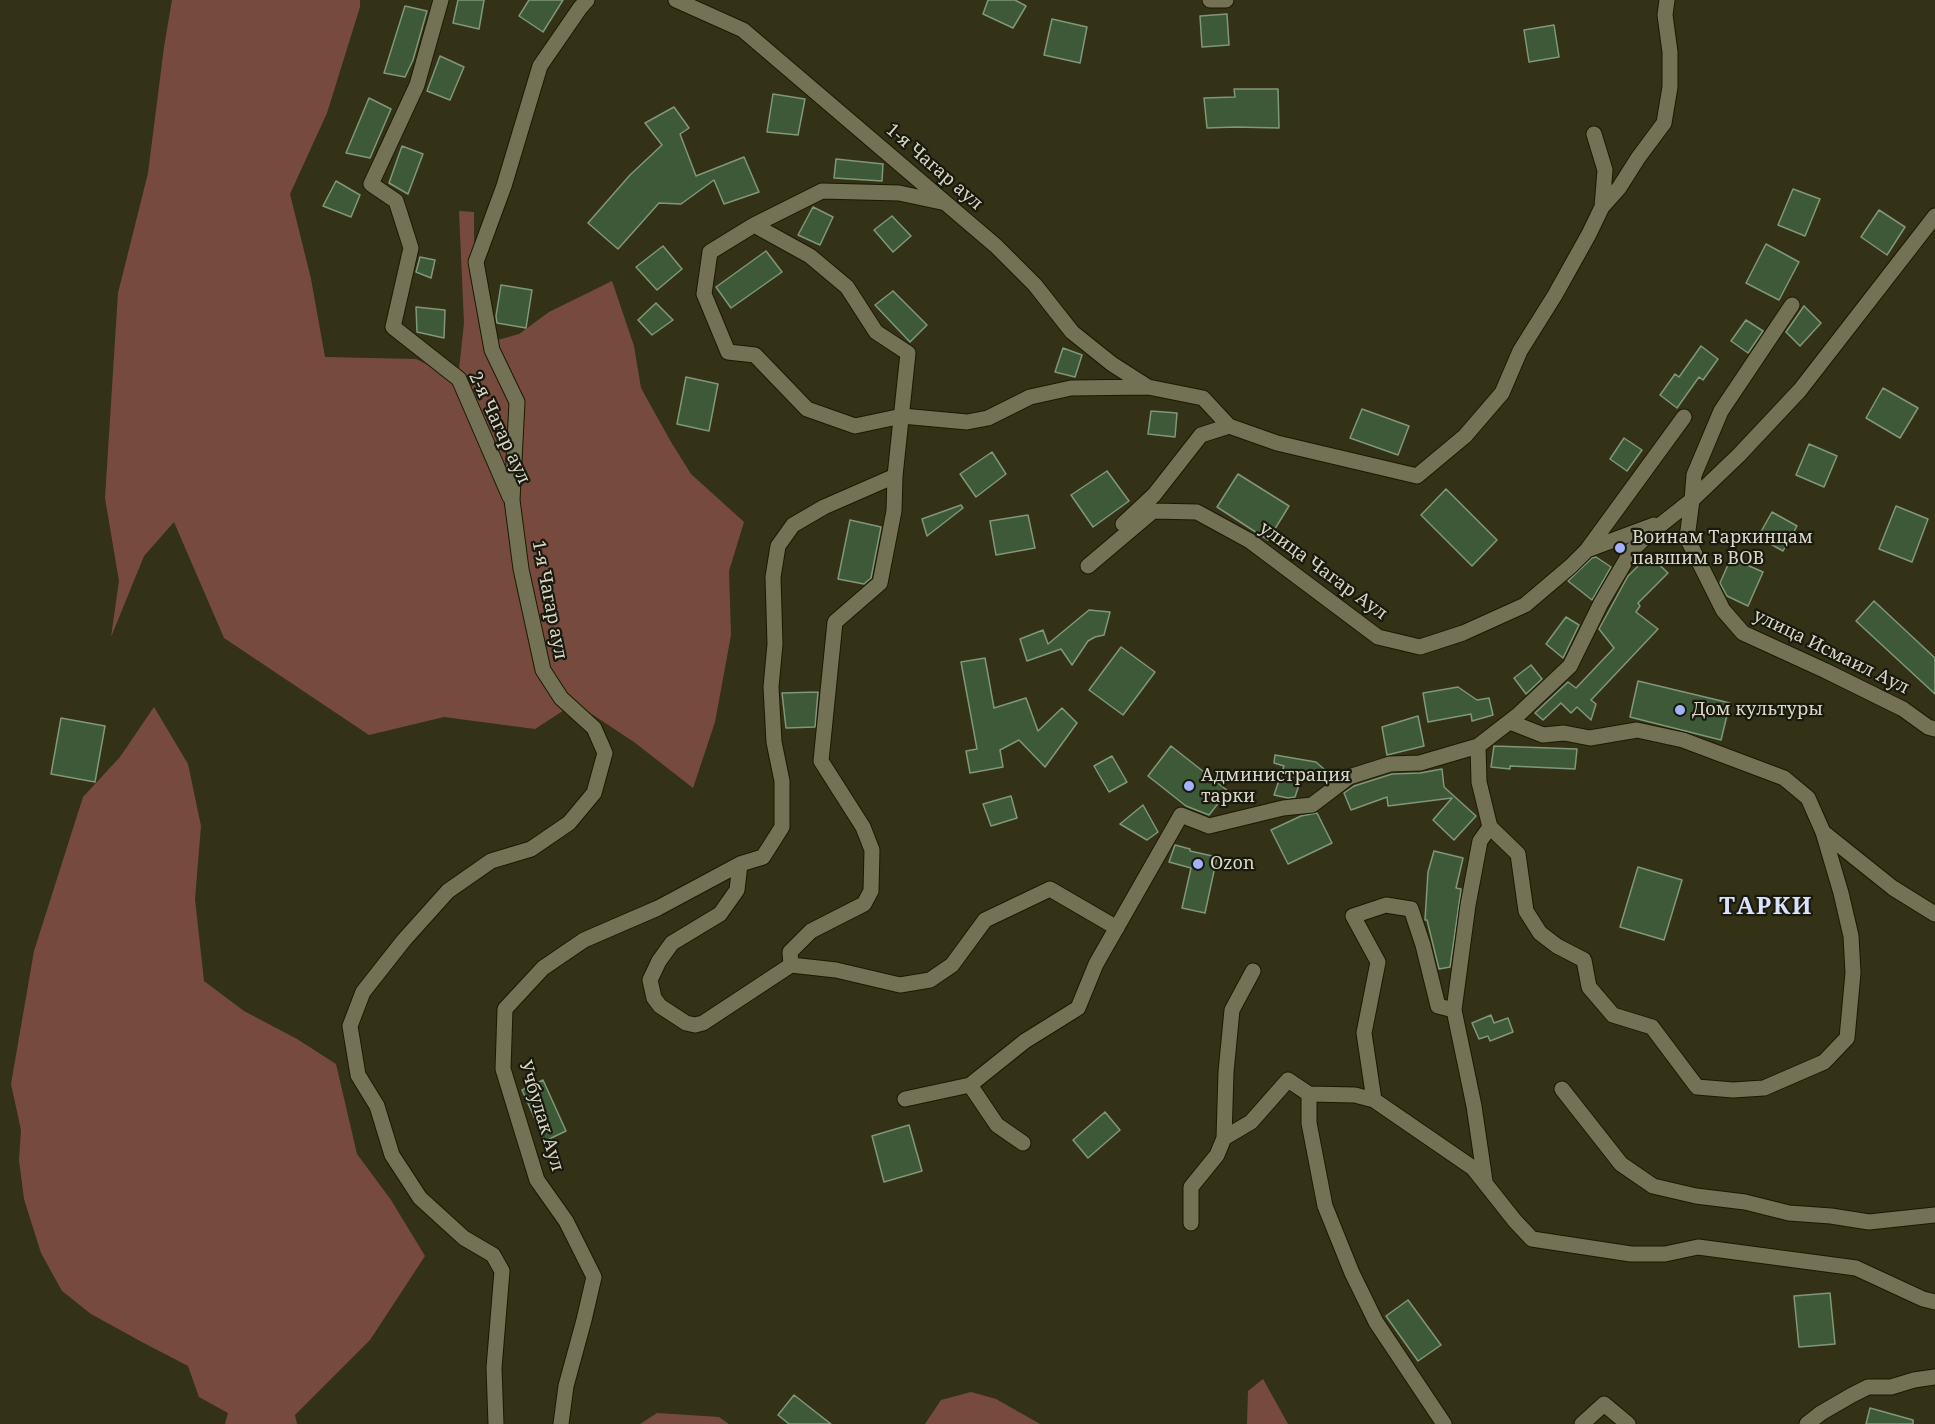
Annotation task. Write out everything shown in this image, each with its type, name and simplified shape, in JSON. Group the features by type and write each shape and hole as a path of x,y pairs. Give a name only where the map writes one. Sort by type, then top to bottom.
{"street":[{"name":"2-я Чагар аул","path":"441,0 417,85 371,184 396,201 411,248 393,327 459,379 512,500"},
{"name":"1-я Чагар аул","path":"496,1424 494,1368 503,1278 500,1264 493,1255 464,1238 420,1198 392,1155 377,1106 358,1075 350,1026 363,992 404,940 448,891 491,861 531,849 569,823 594,793 605,753 594,728 561,698 543,670 520,569 512,500 517,402 492,350 476,262 504,186 540,66 587,0"},
{"name":"1-я Чагар аул","path":"676,0 743,30 996,246 1035,285 1072,332 1112,364 1148,387"},
{"path":"1210,0 1227,0"},
{"path":"946,202 899,193 822,191 754,225 710,252 704,294 728,352 755,355 807,409 855,426 902,416 967,422 988,418 1030,397 1071,388 1148,387 1203,398 1229,426 1277,443 1417,476 1465,436 1502,393 1520,351 1555,295 1602,207 1619,188 1664,123 1670,87 1670,52 1665,15 1667,0"},
{"path":"1594,134 1605,170 1602,207"},
{"path":"905,1099 970,1085 1025,1041 1078,1008 1096,964 1181,815 1209,826 1283,808 1312,805 1349,777 1390,764 1420,763 1478,747 1510,722 1570,666 1601,603 1632,550 1692,500 1739,455 1800,390 1935,216"},
{"path":"754,225 810,256 848,287 876,332 908,353 895,476 894,511 880,583 835,622 821,761 863,827 872,850 871,891 864,904 810,931 790,952 791,965"},
{"name":"улица Исмаил Аул","path":"1792,305 1721,411 1694,476 1687,538 1723,610 1743,633 1903,708 1928,727 1935,729"},
{"path":"1587,550 1684,417"},
{"name":"улица Чагар Аул","path":"1229,426 1201,435 1154,495 1121,526 1088,566 1153,511 1197,512 1250,541 1378,637 1420,647 1463,633 1525,604 1587,550 1669,519"},
{"name":"Учбулак Аул","path":"561,1424 566,1386 594,1277 567,1221 537,1180 503,1069 505,1009 543,968 584,940 658,908 740,864 763,857 782,827 782,781 774,742 771,687 775,644 773,577 778,546 793,525 824,507 895,476"},
{"path":"1478,747 1479,782 1490,827 1518,854 1526,911 1540,933 1557,946 1584,960 1589,987 1613,1015 1652,1027 1697,1087 1734,1090 1764,1088 1824,1062 1847,1038 1853,973 1851,936 1823,832 1808,798 1784,778 1683,740 1637,730 1590,738 1564,733 1543,735 1510,722"},
{"path":"1486,1184 1474,1106 1454,1010 1468,905 1480,841 1490,827"},
{"path":"1823,832 1893,888 1929,912 1935,921"},
{"path":"740,864 737,890 725,908 720,914 672,943 659,961 650,980 654,998 660,1006 686,1023 695,1025 703,1023 791,965 836,970 900,985 930,980 952,965 985,920 1050,889 1117,928"},
{"path":"1374,1100 1364,1033 1378,962 1353,916 1386,905 1411,909 1423,945 1438,1006 1454,1010"},
{"path":"1191,1223 1191,1187 1217,1155 1224,1138 1226,1072 1232,1010 1253,971"},
{"path":"1224,1138 1251,1122 1287,1080 1309,1094 1355,1095 1374,1100 1473,1168 1532,1239 1631,1254 1665,1254 1698,1247 1856,1268 1923,1299 1935,1302"},
{"path":"970,1085 998,1125 1023,1143"},
{"path":"1562,1089 1621,1164 1653,1186 1696,1196 1745,1202 1789,1213 1869,1222 1935,1215"},
{"path":"1309,1094 1309,1123 1325,1206 1348,1264 1376,1322 1444,1424"},
{"path":"1807,1424 1821,1413 1868,1387 1891,1387 1935,1377"},
{"path":"1582,1424 1604,1404 1628,1424"}],"shaded area":[{"path":"172,0 360,0 360,7 327,113 290,194 311,279 325,357 416,359 458,379 464,323 459,211 474,212 474,275 491,342 519,334 549,312 612,281 634,346 641,388 691,474 744,522 729,571 731,635 715,722 693,788 634,742 575,703 535,729 444,717 369,735 224,638 174,522 144,556 111,637 119,581 105,498 118,293 148,173"},
{"path":"154,707 188,764 201,826 195,899 204,981 244,1011 297,1039 336,1064 357,1154 391,1200 425,1256 370,1340 295,1415 297,1424 225,1424 228,1413 199,1397 188,1366 91,1314 62,1291 41,1253 24,1199 19,1160 21,1130 11,1084 34,951 83,797 120,757"},
{"path":"1263,1379 1288,1424 1247,1424 1248,1391"},
{"path":"971,1392 996,1399 1040,1424 925,1424 941,1400"},
{"path":"657,1413 719,1417 729,1424 640,1424"}],"building":[{"path":"458,0 484,0 479,29 453,23"},
{"path":"529,0 563,0 543,32 519,16"},
{"path":"988,0 1015,0 1026,6 1013,28 983,14"},
{"path":"405,6 427,11 413,60 405,77 384,73"},
{"path":"1227,14 1229,45 1202,47 1200,16"},
{"path":"1052,19 1087,27 1080,63 1044,55"},
{"path":"1554,25 1559,57 1529,62 1524,30"},
{"path":"440,56 464,67 450,100 427,91"},
{"path":"1234,89 1278,89 1279,128 1207,128 1204,98 1235,97"},
{"path":"773,94 805,99 798,135 767,132"},
{"path":"369,98 391,109 370,158 346,153"},
{"path":"674,107 689,128 680,134 696,176 744,157 759,192 724,204 714,180 681,204 659,203 618,249 588,223 630,175 662,145 645,123"},
{"path":"402,146 423,154 408,194 389,183"},
{"path":"836,159 883,164 882,181 834,178"},
{"path":"336,181 360,195 351,217 323,206"},
{"path":"1793,189 1820,199 1805,236 1778,225"},
{"path":"813,207 833,217 820,245 798,235"},
{"path":"1879,210 1905,227 1887,255 1861,237"},
{"path":"892,216 911,236 893,252 874,230"},
{"path":"1766,244 1799,262 1779,300 1746,283"},
{"path":"663,246 682,269 657,290 636,267"},
{"path":"766,251 782,272 731,308 716,287"},
{"path":"420,257 435,260 431,278 416,272"},
{"path":"501,285 532,290 526,328 497,323"},
{"path":"893,291 927,325 910,342 875,305"},
{"path":"656,303 673,320 652,335 638,320"},
{"path":"1804,306 1821,323 1800,346 1786,332"},
{"path":"416,307 445,310 444,338 417,332"},
{"path":"1746,320 1763,331 1748,353 1731,341"},
{"path":"1701,346 1718,359 1703,380 1699,377 1677,408 1660,395 1675,374 1679,377"},
{"path":"1063,348 1082,355 1075,377 1055,372"},
{"path":"686,377 718,384 709,431 677,424"},
{"path":"1883,388 1918,408 1900,438 1866,418"},
{"path":"1362,409 1409,426 1398,455 1350,438"},
{"path":"1151,411 1177,413 1175,437 1148,434"},
{"path":"1624,438 1642,450 1627,471 1610,459"},
{"path":"1809,444 1837,456 1824,487 1796,475"},
{"path":"992,452 1006,474 976,497 960,474"},
{"path":"1107,471 1129,501 1093,527 1071,495"},
{"path":"1238,474 1289,506 1268,540 1217,507"},
{"path":"1446,489 1497,540 1472,566 1421,515"},
{"path":"961,505 963,508 927,536 922,519"},
{"path":"1896,506 1928,519 1912,562 1879,549"},
{"path":"1772,512 1797,526 1783,551 1758,537"},
{"path":"1028,515 1035,548 996,555 990,521"},
{"path":"850,520 881,527 871,578 864,584 838,579"},
{"path":"1649,555 1668,573 1638,603 1640,606 1636,612 1658,629 1591,700 1596,704 1591,720 1577,707 1571,713 1561,703 1543,720 1535,713 1568,682 1576,688 1614,648 1599,629 1628,576"},
{"path":"1596,557 1611,567 1592,600 1568,581 1592,558"},
{"path":"1731,558 1763,572 1748,606 1727,596 1720,583"},
{"path":"1874,601 1935,658 1935,694 1856,621"},
{"path":"1089,610 1110,612 1104,635 1088,641 1072,665 1061,649 1027,661 1020,639 1043,630 1048,644"},
{"path":"1566,617 1579,625 1563,658 1546,644"},
{"path":"1121,647 1155,672 1123,715 1089,690"},
{"path":"985,658 994,708 1026,698 1038,731 1062,708 1077,723 1045,767 1019,740 1000,750 1003,767 970,773 966,751 977,749 961,662"},
{"path":"1531,665 1542,679 1526,694 1514,678"},
{"name":"Дом культуры","path":"1638,681 1730,703 1721,740 1630,717"},
{"path":"1458,687 1477,700 1489,698 1493,715 1472,721 1471,714 1428,722 1423,693"},
{"path":"818,692 815,727 786,728 782,693"},
{"path":"1418,716 1424,746 1387,755 1382,727"},
{"path":"61,718 105,726 95,782 51,774"},
{"path":"1171,746 1228,791 1209,815 1186,806 1148,776"},
{"path":"1494,746 1577,749 1575,769 1491,767"},
{"path":"1275,755 1316,762 1333,777 1328,781 1303,773 1295,797 1274,795 1284,766 1274,763"},
{"path":"1112,756 1127,782 1109,792 1094,766"},
{"path":"1442,769 1444,787 1476,816 1454,840 1433,820 1452,798 1388,806 1387,797 1351,810 1344,793 1354,786 1392,774"},
{"path":"1011,796 1017,818 991,826 983,804"},
{"path":"1143,805 1158,832 1147,840 1120,824"},
{"path":"1317,813 1332,843 1288,864 1271,830 1301,816"},
{"path":"1175,845 1217,857 1205,913 1182,908 1191,868 1169,862"},
{"path":"1434,851 1463,858 1456,888 1461,890 1450,967 1439,969 1427,920 1425,920 1428,872"},
{"path":"1638,867 1682,880 1664,940 1620,927"},
{"path":"1491,1015 1494,1023 1508,1018 1513,1032 1490,1041 1488,1036 1479,1039 1472,1023"},
{"path":"543,1080 566,1131 545,1141 522,1090"},
{"path":"1105,1112 1120,1130 1088,1158 1073,1140"},
{"path":"909,1125 922,1171 884,1182 872,1136"},
{"path":"1830,1293 1835,1344 1799,1347 1794,1296"},
{"path":"1408,1300 1441,1345 1418,1361 1386,1316"},
{"path":"794,1395 831,1424 789,1424 778,1415"},
{"path":"1870,1408 1913,1420 1913,1424 1866,1424"}],"place":[{"name":"Воинам Таркинцам павшим в ВОВ","path":"1620,548"},
{"name":"Дом культуры","path":"1680,710"},
{"name":"Администрация тарки","path":"1189,786"},
{"name":"Ozon","path":"1198,864"}],"district":[{"name":"ТАРКИ","path":"1766,907"}]}
